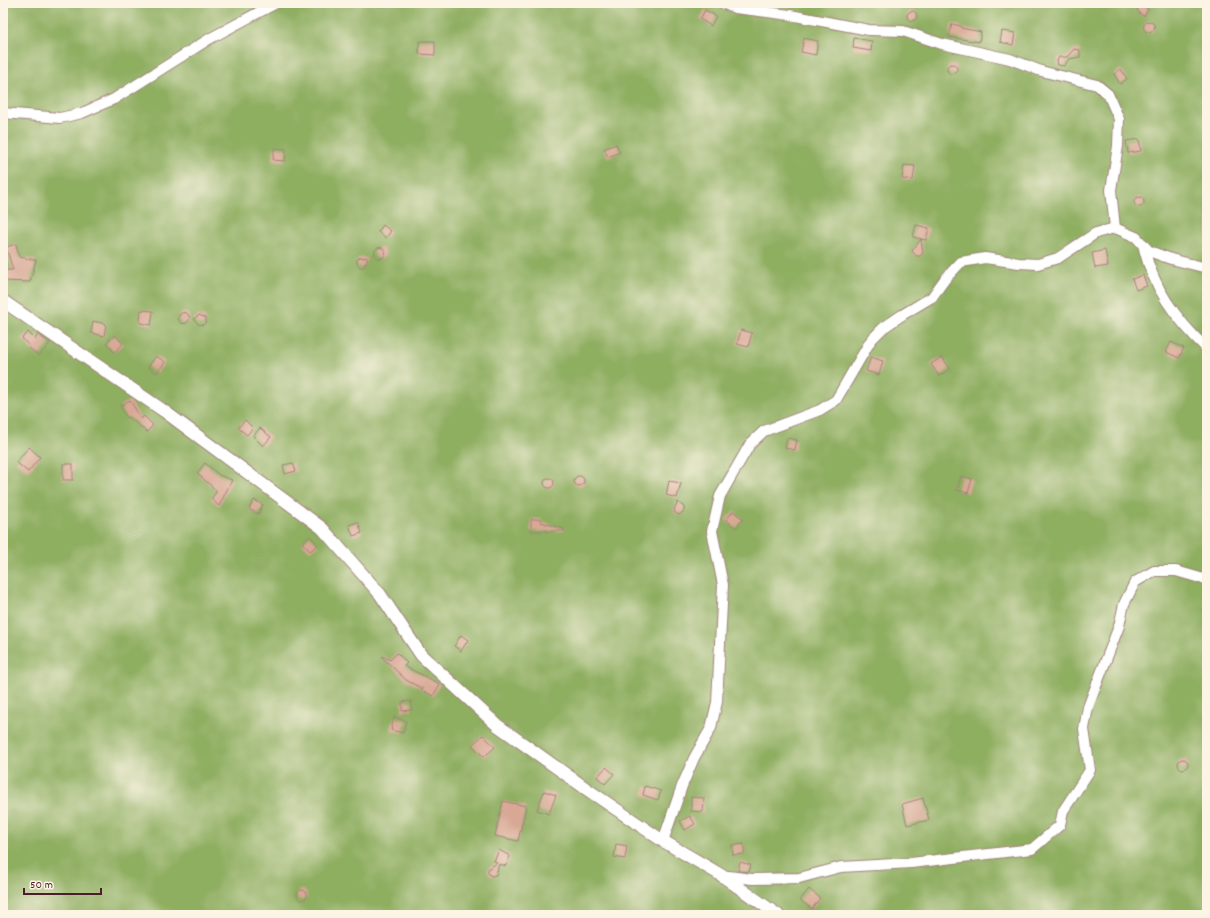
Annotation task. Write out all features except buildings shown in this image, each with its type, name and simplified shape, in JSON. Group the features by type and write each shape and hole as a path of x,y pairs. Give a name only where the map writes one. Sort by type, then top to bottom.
{"street":[{"path":"3,114 60,118 82,113 114,99 203,42 276,3"},
{"path":"722,3 735,8 790,15 869,30 903,31 942,44 1010,59 1041,71 1097,85 1108,94 1119,118 1118,146 1110,190 1115,228"},
{"path":"663,840 682,786 694,758 711,728 717,702 722,585 712,531 720,496 750,444 764,431 820,410 836,400 871,340 902,315 932,297 945,278 961,262 985,258 1038,264 1058,258 1096,233 1115,228 1136,238 1150,251 1171,259 1207,268"},
{"path":"1143,244 1147,265 1160,291 1183,326 1207,349"},
{"path":"3,301 164,410 322,528 380,594 421,655 497,725 588,790 663,840 721,875 778,915"},
{"path":"721,875 752,880 799,878 840,867 911,864 1032,849 1060,825 1063,811 1090,770 1084,729 1088,707 1119,626 1124,604 1135,582 1154,572 1176,571 1207,580"}],"green space":[{"path":"3,3 1207,3 1207,915 3,915"}]}
